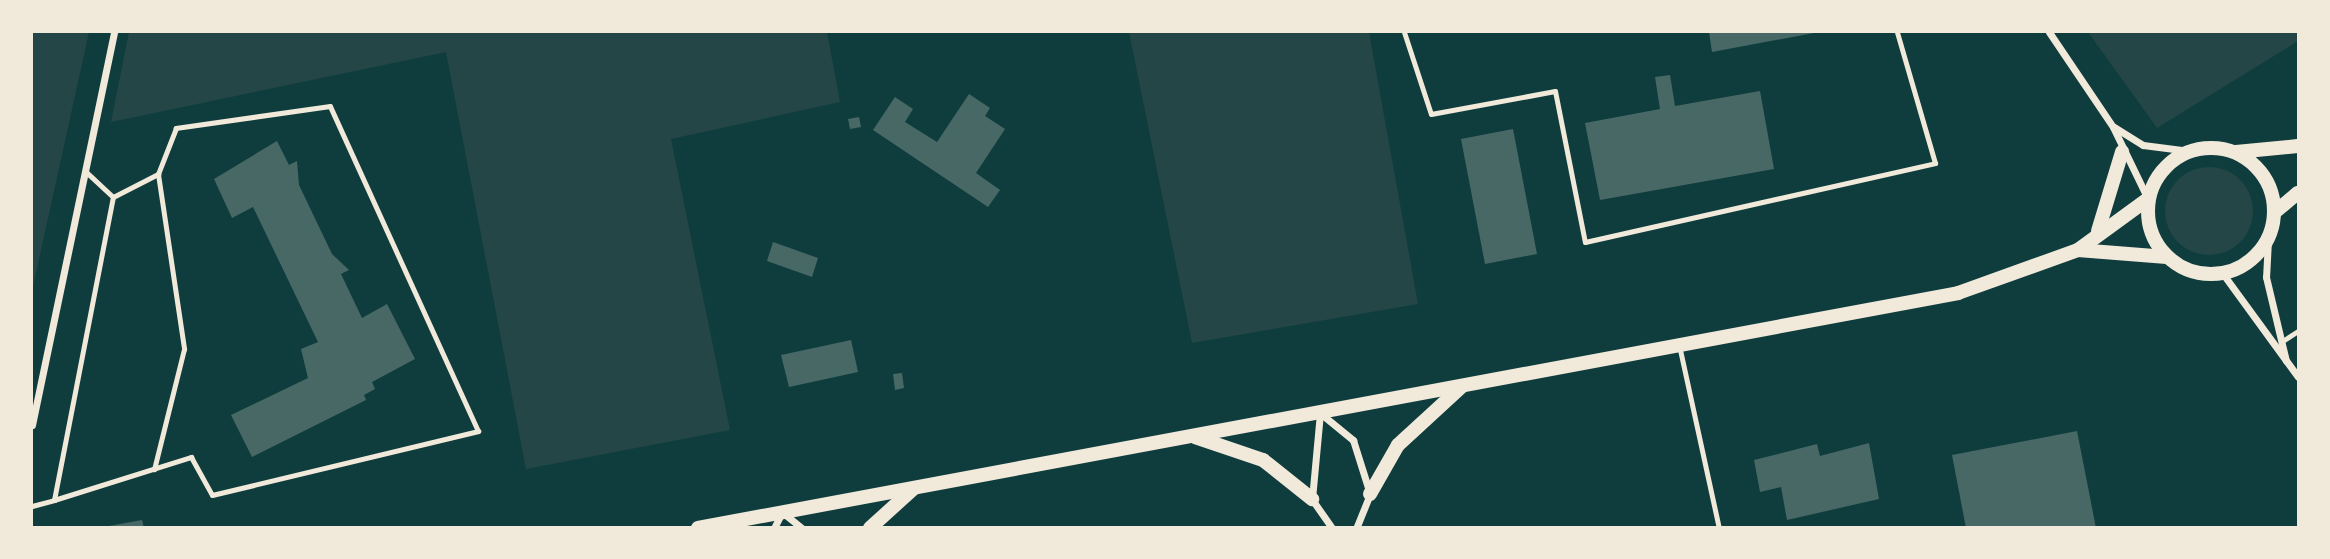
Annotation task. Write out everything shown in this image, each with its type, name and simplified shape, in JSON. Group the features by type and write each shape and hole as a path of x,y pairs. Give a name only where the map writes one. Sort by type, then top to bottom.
{"main road":[{"path":"698,527 1958,293 2078,250 2098,231 2148,199 2166,166 2190,151 2236,152 2298,146"},
{"path":"2098,231 2122,152"},
{"path":"2078,250 2167,257 2193,272 2222,274 2257,256 2268,240 2275,212 2265,176 2236,152"},
{"path":"2275,212 2298,193"},
{"path":"2148,199 2149,226 2167,257"},
{"path":"1370,494 1398,445 1462,386"},
{"path":"1194,436 1263,460 1312,499"},
{"path":"870,527 915,487"}],"street":[{"path":"32,425 114,32"},
{"path":"2049,32 2113,127 2122,152 2148,199"},
{"path":"2113,127 2143,145 2190,151"},
{"path":"2268,240 2266,276 2284,340 2286,362"},
{"path":"2222,274 2298,377"},
{"path":"1320,413 1353,440 1370,494 1356,527"},
{"path":"1320,413 1312,499 1332,527"},
{"path":"774,527 782,512 802,527"}],"lane":[{"path":"1404,32 1431,114 1555,91 1585,242 1935,163 1897,32"},
{"path":"32,506 54,500 154,469 191,457 212,495 478,431 330,106 176,128 158,174 184,349 154,469"},
{"path":"85,171 113,197"},
{"path":"113,197 158,174"},
{"path":"54,500 113,197"},
{"path":"2284,340 2298,331"},
{"path":"1679,345 1719,527"}],"shaded area":[{"path":"32,32 89,32 32,291"},
{"path":"129,32 827,32 840,102 671,139 730,430 526,469 446,52 111,122"},
{"path":"1129,32 1369,32 1418,304 1192,343"},
{"path":"2088,32 2298,32 2298,41 2157,128"},
{"path":"2200,167 2218,167 2234,174 2246,186 2253,202 2253,220 2246,236 2234,248 2218,255 2200,255 2184,248 2172,236 2165,220 2165,202 2172,186 2184,174"}],"building":[{"path":"1709,32 1814,32 1814,33 1712,52"},
{"path":"1670,75 1675,106 1760,91 1774,169 1600,200 1585,123 1660,109 1655,77"},
{"path":"969,94 990,108 985,116 1005,129 976,173 1000,190 988,207 873,130 895,97 913,109 905,122 937,142"},
{"path":"859,117 861,127 850,129 848,119"},
{"path":"1513,129 1537,254 1485,264 1461,139"},
{"path":"277,141 289,165 297,161 299,185 332,254 349,270 341,274 362,318 387,304 415,359 372,382 375,389 364,395 366,400 252,457 231,415 308,378 301,349 318,342 253,207 232,218 214,179"},
{"path":"773,242 818,258 812,277 767,261"},
{"path":"851,340 858,372 789,387 781,355"},
{"path":"902,373 904,388 895,390 893,374"},
{"path":"2077,431 2096,528 1966,528 1952,455"},
{"path":"1869,443 1879,499 1787,520 1781,487 1760,492 1754,460 1817,444 1820,456"},
{"path":"142,520 144,528 109,528 109,526"}]}
